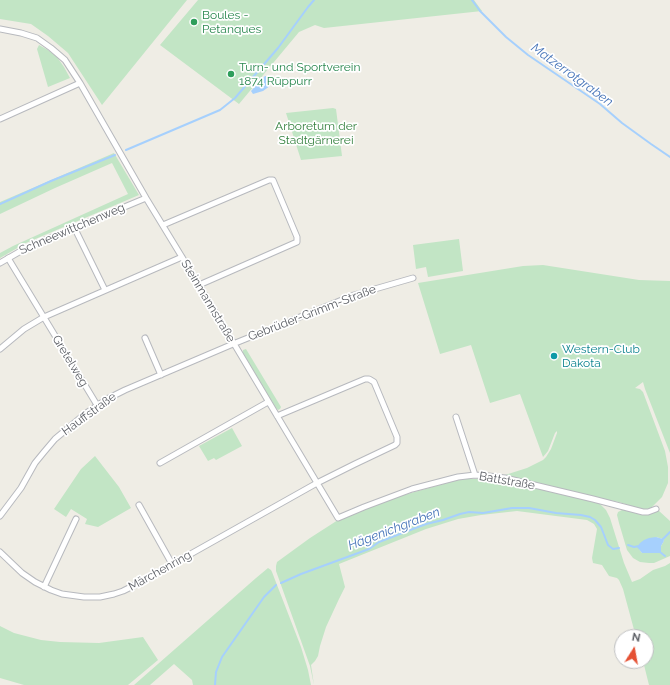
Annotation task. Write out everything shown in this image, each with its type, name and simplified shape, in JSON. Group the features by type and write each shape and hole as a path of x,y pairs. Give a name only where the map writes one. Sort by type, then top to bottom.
{"street":[{"name":"Steinmannstraße","path":"0,29 28,34 37,38 65,60 338,518"},
{"path":"0,119 80,83"},
{"path":"163,225 269,180 273,180 297,237 297,242 199,285"},
{"name":"Schneewittchenweg","path":"0,263 26,248 146,198"},
{"path":"74,227 105,290"},
{"path":"0,349 20,332 44,317 182,257"},
{"name":"Gretelweg","path":"8,258 97,405"},
{"name":"Gebrüder-Grimm-Straße","path":"233,344 354,295 413,278"},
{"path":"145,338 161,375"},
{"name":"Hauffstraße","path":"0,516 21,488 35,463 44,452 63,432 97,405 116,394 233,344"},
{"name":"Märchenring","path":"0,552 22,573 44,587 62,594 76,597 93,597 123,591 316,483 397,443 397,437 374,382 370,379 365,379 277,416"},
{"path":"160,463 268,402"},
{"path":"456,417 475,475"},
{"name":"Battstraße","path":"338,518 412,489 458,477 475,475 505,478 643,512 656,509"},
{"path":"139,505 172,564"},
{"path":"44,587 76,519"}],"green space":[{"path":"0,0 187,0 102,105 68,53 48,36 31,24 0,19"},
{"name":"Turn- und Sportverein 1874 Rüppurr","path":"198,0 474,0 482,11 324,28 315,25 299,32 239,104 160,45"},
{"path":"39,45 57,57 70,78 48,87 37,49"},
{"name":"Arboretum der Stadtgärnerei","path":"333,108 336,109 342,156 301,160 286,113"},
{"path":"114,153 139,195 26,243 0,258 0,253 13,246 128,194 112,163 0,214 0,202"},
{"path":"459,239 463,271 428,277 426,267 416,269 413,245"},
{"path":"543,265 639,280 670,281 670,453 643,382 635,388 640,389 643,392 665,451 668,467 668,483 662,497 651,508 641,509 619,502 573,493 505,475 527,468 543,460 551,449 557,431 548,451 543,457 520,394 490,403 471,345 440,354 418,283 523,266"},
{"path":"246,349 281,407 280,409 278,410 276,408 243,353 243,350"},
{"path":"232,428 242,446 216,460 214,458 208,461 199,446"},
{"path":"95,456 119,487 131,508 98,527 85,524 87,519 71,509 66,517 54,509 81,469"},
{"path":"465,479 486,479 503,481 594,501 600,504 606,510 610,518 624,563 632,582 640,579 653,570 670,563 670,685 649,685 645,669 654,669 654,629 634,629 623,589 619,580 609,576 602,565 593,563 592,558 597,529 594,524 587,520 517,511 458,519 426,529 339,564 345,587 326,627 318,656 311,665 314,685 310,666 276,571 277,562 338,520 400,496"},
{"path":"626,510 641,515 658,510 670,521 670,556 654,563 640,562 633,558 627,550 617,515 618,512","holes":["656,537 663,539 664,541 661,546 661,553 642,553 639,549"]},
{"path":"268,568 272,572 301,647 311,685 193,685 192,680 174,664 150,685 134,685 256,578"},
{"path":"0,626 14,633 41,640 60,642 99,643 143,637 158,660 128,685 24,685 0,678"}],"water":[{"path":"265,76 270,86 263,91 253,94 251,91"},
{"path":"656,537 663,539 664,541 661,546 661,553 642,553 637,547 644,540"}],"waterway":[{"name":"Matzerrotgraben","path":"126,150 220,110 235,98 278,48 314,0"},
{"name":"Matzerrotgraben","path":"472,0 480,11 506,37 528,55 600,104 622,123 670,157"},
{"name":"Matzerrotgraben","path":"0,204 115,155"},
{"name":"Hägenichgraben","path":"281,583 369,549 379,542 426,524 469,512 483,513 512,508 529,508 590,517 601,527 608,545 613,549 619,548"},
{"path":"662,540 670,532"},
{"path":"628,545 634,547 639,546"},
{"path":"660,552 665,556"},
{"name":"Hägenichgraben","path":"215,685 216,672 222,657 264,597 276,585"}],"place":[{"name":"Boules - Petanques","path":"194,22"},
{"name":"Turn- und Sportverein 1874 Rüppurr","path":"231,74"},
{"name":"Western-Club Dakota","path":"554,356"}]}
